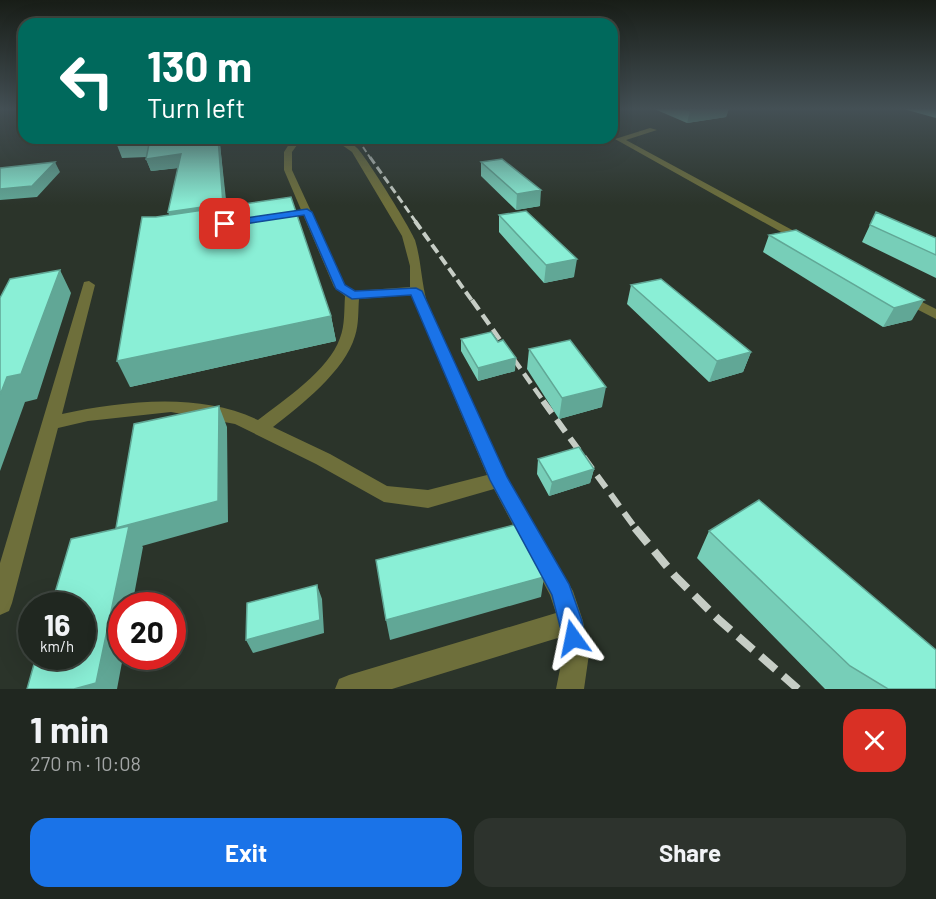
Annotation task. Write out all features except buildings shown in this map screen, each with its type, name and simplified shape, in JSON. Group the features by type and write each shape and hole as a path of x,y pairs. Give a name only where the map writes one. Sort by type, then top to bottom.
{"lane":[{"path":"621,140 813,246"},
{"path":"291,144 287,154 288,170 301,212 340,287 352,295 416,291"},
{"path":"346,144 355,150 408,236 416,266 416,291 499,480 561,591 571,621 576,654 570,689"},
{"path":"0,603 89,285"},
{"path":"895,292 936,315"},
{"path":"260,428 286,408 324,372 347,340 352,295"},
{"path":"50,423 88,415 171,406 239,418 323,459 384,494 428,499 499,480"},
{"path":"349,689 571,621"}],"railway":[{"path":"363,147 371,159"},
{"path":"370,157 416,222"},
{"path":"415,221 473,302"},
{"path":"472,300 544,402"},
{"path":"543,401 636,529"},
{"path":"635,528 675,576 718,619 798,689"}],"route":[{"path":"225,224 307,212 340,287 352,295 416,291 499,480 561,591 571,621 573,638"}]}
